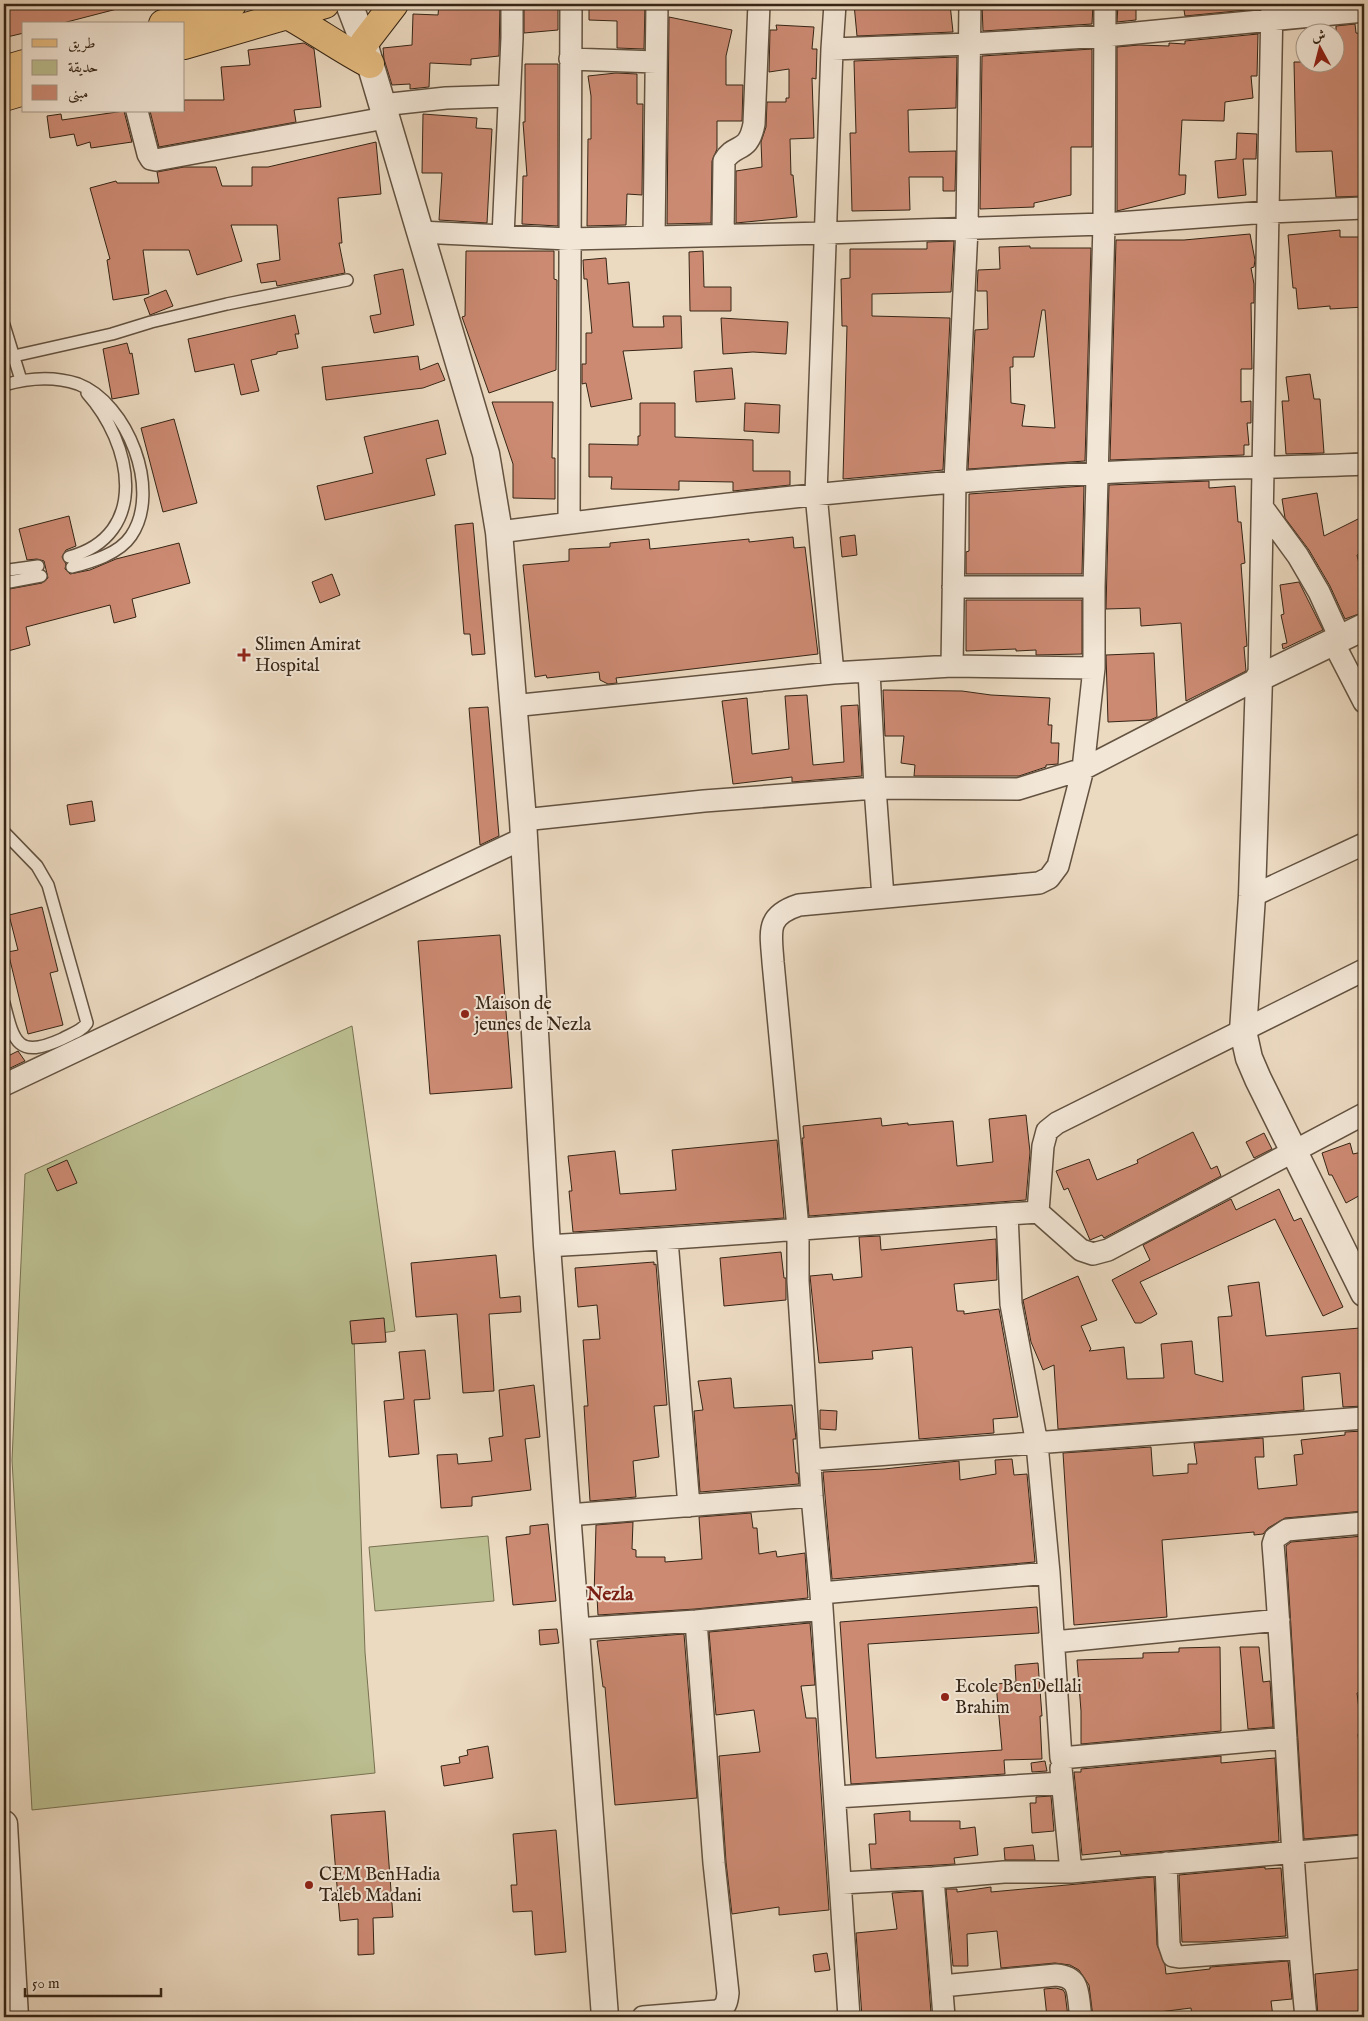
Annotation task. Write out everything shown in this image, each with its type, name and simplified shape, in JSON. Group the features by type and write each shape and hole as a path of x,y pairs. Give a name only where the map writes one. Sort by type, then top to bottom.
{"main road":[{"path":"170,22 232,4"},
{"path":"185,45 325,4"},
{"path":"286,14 344,51 367,53 394,4"},
{"path":"4,70 22,65"}],"street":[{"path":"350,4 367,53 486,454 499,532 523,829 547,1246 605,2017"},
{"path":"503,236 512,4"},
{"path":"569,523 571,4"},
{"path":"654,237 657,4"},
{"path":"723,235 724,161 732,152 739,149 752,138 760,4"},
{"path":"833,673 816,494 832,49 836,4"},
{"path":"952,666 955,482 967,228 970,4"},
{"path":"849,2017 842,1883 822,1601 812,1496 798,1281 798,1228 771,930 775,918 785,909 799,905 1039,883 1049,878 1058,866 1083,769 1094,668 1094,587 1104,224 1105,4"},
{"path":"832,49 970,44 1105,36 1272,12 1364,10"},
{"path":"1272,12 1262,468 1260,678 1252,896 1243,1031 1249,1058 1292,1152 1363,1288"},
{"path":"570,59 656,62"},
{"path":"138,112 148,154 151,159 156,160 446,98 509,96"},
{"path":"419,232 569,238 825,233 1104,224 1268,212 1364,208"},
{"path":"499,532 816,494 955,482 1098,472 1364,464"},
{"path":"1263,508 1298,556 1319,592 1336,640 1364,702"},
{"path":"953,587 1094,587"},
{"path":"4,1085 523,829 704,801 875,788 1018,789 1083,769 1364,626"},
{"path":"512,706 833,673 952,666 1094,668"},
{"path":"869,671 883,897"},
{"path":"1252,896 1364,844"},
{"path":"1038,1212 1043,1146 1047,1131 1057,1123 1364,970"},
{"path":"547,1246 667,1240 798,1228 1038,1212 1081,1250 1093,1254 1108,1250 1364,1114"},
{"path":"1007,1214 1011,1304 1037,1444 1050,1573 1062,1782 1071,1872"},
{"path":"667,1240 689,1506"},
{"path":"810,1460 1364,1418"},
{"path":"568,1515 812,1496"},
{"path":"1306,2017 1292,1853 1273,1544 1274,1538 1287,1530 1364,1523"},
{"path":"575,1629 696,1621 822,1601 1050,1573"},
{"path":"1054,1642 1279,1620"},
{"path":"643,2017 717,2011 727,2003 728,1993 714,1863 696,1621"},
{"path":"1061,1758 1286,1738"},
{"path":"836,1797 1062,1782"},
{"path":"4,1824 15,2017"},
{"path":"842,1883 1004,1872 1071,1872 1364,1846"},
{"path":"1166,1863 1169,1944 1174,1956 1299,1948"},
{"path":"933,1878 944,2017"},
{"path":"942,1986 1056,1975 1066,1976 1071,1978 1076,1984 1081,2017"}],"lane":[{"path":"14,356 112,334 227,304 347,280"},
{"path":"4,325 21,380"},
{"path":"4,385 21,380 58,379 79,385 102,398 117,415 130,439 139,462 142,489 141,518 130,538 110,554 70,562 90,551 108,536 122,515 127,492 126,473 114,435 101,408 79,385"},
{"path":"4,568 9,570 40,571 4,584"},
{"path":"4,832 38,866 48,885 87,1022 84,1028 51,1044 28,1048 19,1044 13,1036 4,1003"}],"green space":[{"path":"352,1026 395,1331 354,1337 365,1652 375,1773 32,1810 12,1460 25,1174"},
{"path":"488,1536 494,1601 375,1611 369,1547"}],"building":[{"path":"4,4 116,4 117,9 67,22 22,22 22,33 7,37 4,26"},
{"path":"439,4 500,4 499,56 471,59 471,65 430,63 429,87 410,89 410,84 392,85 384,59 383,48 412,45 413,14 438,15"},
{"path":"524,4 558,4 558,30 524,33"},
{"path":"589,4 645,4 644,49 617,48 617,21 589,20"},
{"path":"854,4 950,4 953,32 857,36"},
{"path":"982,4 1093,4 1092,24 983,31"},
{"path":"1118,4 1136,4 1136,20 1117,22"},
{"path":"1183,4 1256,4 1257,9 1185,16"},
{"path":"669,17 732,30 726,56 726,85 743,85 742,121 717,121 717,149 712,161 711,223 667,224"},
{"path":"1355,24 1356,33 1364,34 1364,196 1336,197 1332,151 1296,152 1294,62 1296,62 1296,72 1346,72 1346,25"},
{"path":"776,25 814,27 812,49 817,49 816,79 812,78 814,138 790,139 791,175 793,175 797,217 736,223 736,171 762,167 761,142 766,127 767,102 786,102 786,98 789,98 789,69 769,72 770,30 777,30"},
{"path":"1258,34 1257,76 1251,76 1253,98 1225,102 1224,121 1182,120 1179,175 1186,175 1185,194 1117,211 1117,47 1139,45 1169,46 1169,43 1185,44 1185,41"},
{"path":"304,43 314,49 321,107 294,110 296,122 159,147 150,112 185,112 185,100 224,100 221,67 250,65 248,50"},
{"path":"1092,49 1092,147 1071,147 1071,195 1034,203 1034,207 980,209 982,56"},
{"path":"957,57 956,108 908,110 909,152 956,151 955,191 943,191 943,177 909,177 910,210 852,211 850,133 856,133 854,61"},
{"path":"525,64 558,64 558,226 522,224 523,176 527,176 523,122 525,122"},
{"path":"616,73 637,74 637,104 643,104 642,195 627,194 626,225 587,226 588,139 591,139 591,96 588,76"},
{"path":"124,112 132,142 91,148 90,142 77,146 74,134 50,138 47,116 61,114 62,120"},
{"path":"423,114 477,118 476,128 492,129 487,223 439,220 442,173 422,173"},
{"path":"1237,133 1257,134 1256,159 1243,159 1246,195 1218,198 1215,161 1236,159"},
{"path":"376,142 381,194 338,198 342,243 339,243 345,273 277,286 276,281 261,283 257,264 280,260 277,225 231,225 242,261 197,275 189,250 143,250 149,294 113,300 107,260 110,259 90,188 116,181 117,183 159,183 157,172 184,167 216,167 222,186 252,186 252,167 268,167"},
{"path":"1340,230 1340,237 1362,237 1364,307 1330,309 1330,306 1298,309 1296,288 1293,288 1288,235"},
{"path":"1250,234 1255,260 1254,267 1251,268 1254,284 1254,303 1251,303 1252,369 1241,369 1241,402 1251,401 1251,423 1247,423 1249,445 1244,445 1244,455 1110,460 1116,240 1184,240"},
{"path":"954,241 951,292 872,294 872,316 950,318 943,470 843,479 847,326 842,326 841,279 850,278 850,249 927,249 927,242"},
{"path":"999,247 1091,248 1085,461 968,469 975,330 988,329 987,291 977,291 978,270 1000,269","holes":["1042,310 1045,310 1055,428 1022,426 1025,405 1011,403 1010,367 1013,367 1013,357 1034,357"]},
{"path":"466,251 554,251 554,279 557,280 556,370 489,393 462,317 465,316"},
{"path":"703,251 704,287 731,287 731,311 690,311 689,252"},
{"path":"606,258 608,284 629,282 633,327 664,327 663,316 681,316 682,348 623,351 632,399 591,407 586,383 582,384 582,364 586,364 586,333 592,333 587,279 584,279 583,260"},
{"path":"403,269 414,325 374,333 370,316 381,314 374,275"},
{"path":"166,290 173,306 150,315 144,299"},
{"path":"295,315 299,334 295,334 298,348 251,360 259,391 241,395 234,364 195,372 188,339"},
{"path":"721,318 788,322 786,354 753,352 723,354"},
{"path":"127,343 130,354 132,353 139,394 112,399 103,349"},
{"path":"418,356 420,370 438,363 445,380 423,388 326,400 322,367"},
{"path":"732,368 735,399 696,402 694,371"},
{"path":"1310,374 1314,399 1320,399 1324,453 1286,454 1282,401 1289,401 1286,377"},
{"path":"492,402 553,402 552,458 555,458 555,499 513,498 513,464"},
{"path":"640,403 675,403 675,437 753,440 753,471 790,471 790,485 733,491 733,482 679,481 679,490 611,489 612,477 589,477 589,444 638,445 638,436 640,436"},
{"path":"745,403 780,405 779,433 744,431"},
{"path":"174,419 197,503 163,512 141,428"},
{"path":"438,420 446,454 426,459 435,495 325,520 317,486 373,473 364,437"},
{"path":"1209,481 1209,488 1235,486 1238,522 1241,522 1245,563 1241,564 1247,646 1244,647 1246,671 1186,701 1181,623 1141,626 1140,608 1106,609 1109,485"},
{"path":"1084,486 1082,574 966,574 966,552 969,551 969,494"},
{"path":"1317,493 1324,536 1364,516 1364,551 1357,555 1364,585 1364,612 1345,619 1330,586 1309,550 1285,518 1282,499"},
{"path":"69,516 76,546 66,550 62,557 66,564 65,569 70,574 90,570 116,559 179,543 190,583 132,599 136,617 114,623 110,605 26,627 30,645 8,651 4,632 4,590 42,583 48,578 44,561 37,559 27,560 19,529"},
{"path":"473,523 485,654 472,655 470,634 464,634 455,525"},
{"path":"855,535 857,555 842,557 840,537"},
{"path":"793,537 794,548 805,547 818,654 616,678 617,683 608,684 600,680 599,672 547,678 546,675 535,677 523,565 569,561 569,549 610,547 610,543 649,539 650,549 749,539 749,542"},
{"path":"332,574 340,595 320,603 312,582"},
{"path":"1299,582 1323,630 1283,649 1282,644 1287,643 1281,615 1284,614 1280,585"},
{"path":"966,600 1082,600 1082,654 1036,655 1036,650 1016,651 1016,649 966,651"},
{"path":"1154,653 1157,717 1150,720 1108,722 1106,655"},
{"path":"883,690 962,691 991,695 1050,698 1048,725 1052,725 1051,743 1059,743 1058,764 1046,765 1046,767 1019,776 914,776 915,765 901,763 904,736 885,736"},
{"path":"807,695 813,765 844,762 841,706 858,705 862,776 792,782 792,777 733,784 722,701 747,698 752,754 789,749 785,696"},
{"path":"488,707 499,836 480,845 469,708"},
{"path":"92,801 95,821 70,825 67,805"},
{"path":"42,907 58,971 50,973 63,1025 28,1034 8,952 18,950 9,915"},
{"name":"Maison de jeunes de Nezla","path":"500,935 512,1088 430,1094 418,941"},
{"path":"18,1051 25,1061 6,1070 4,1058"},
{"path":"1026,1115 1030,1152 1026,1200 809,1216 802,1138 804,1138 803,1126 881,1118 882,1126 953,1121 957,1166 993,1162 989,1119"},
{"path":"1193,1132 1211,1169 1217,1166 1221,1176 1104,1238 1102,1235 1090,1240 1068,1188 1064,1190 1056,1171 1089,1159 1097,1180 1138,1163 1137,1160"},
{"path":"1264,1133 1272,1149 1254,1158 1246,1142"},
{"path":"777,1140 784,1218 573,1232 569,1191 572,1191 568,1156 615,1151 620,1194 676,1190 672,1150"},
{"path":"1350,1143 1353,1154 1362,1152 1364,1162 1364,1193 1346,1203 1332,1175 1329,1175 1322,1153"},
{"path":"67,1160 77,1183 57,1191 47,1169"},
{"path":"1279,1189 1294,1221 1301,1218 1343,1307 1323,1316 1275,1219 1140,1282 1157,1314 1141,1323 1135,1323 1112,1280 1150,1260 1143,1245 1231,1199 1236,1210"},
{"path":"880,1236 881,1250 996,1239 997,1280 954,1284 957,1311 964,1311 964,1314 999,1309 1018,1417 993,1419 994,1433 919,1439 912,1347 872,1351 873,1359 819,1363 810,1276 832,1274 833,1280 862,1277 859,1237"},
{"path":"781,1252 784,1278 786,1278 786,1300 724,1306 720,1258"},
{"path":"496,1255 500,1298 520,1296 521,1312 489,1314 494,1391 463,1393 457,1314 416,1317 411,1263"},
{"path":"654,1262 654,1265 656,1264 667,1405 654,1406 659,1457 633,1461 636,1497 590,1501 584,1406 588,1406 583,1340 600,1339 597,1305 578,1307 575,1268"},
{"path":"1078,1276 1097,1320 1081,1326 1091,1349 1089,1351 1124,1347 1127,1379 1164,1378 1161,1344 1192,1341 1195,1374 1223,1382 1218,1317 1232,1316 1228,1286 1259,1282 1266,1336 1360,1328 1364,1370 1364,1406 1343,1407 1340,1373 1302,1377 1304,1410 1058,1429 1054,1365 1043,1370 1031,1342 1023,1300"},
{"path":"384,1318 386,1342 352,1344 350,1321"},
{"path":"425,1350 430,1399 414,1400 419,1454 389,1457 384,1401 404,1399 399,1352"},
{"path":"731,1378 734,1408 792,1405 796,1439 793,1439 796,1473 798,1473 799,1484 700,1492 694,1411 703,1410 698,1381"},
{"path":"534,1385 540,1437 525,1439 531,1490 472,1497 472,1506 441,1508 437,1455 457,1454 458,1464 492,1461 489,1438 503,1436 499,1390"},
{"path":"820,1410 837,1411 836,1430 820,1429"},
{"path":"1364,1431 1364,1511 1285,1518 1268,1528 1263,1534 1254,1535 1254,1532 1162,1540 1167,1617 1074,1625 1063,1453 1151,1447 1153,1476 1188,1473 1188,1464 1197,1464 1194,1443 1263,1438 1264,1457 1255,1457 1258,1489 1297,1485 1294,1455 1303,1454 1301,1440 1345,1435 1345,1432"},
{"path":"1012,1459 1014,1475 1027,1474 1035,1562 832,1579 823,1472 884,1469 959,1461 960,1480 996,1474 995,1460"},
{"path":"751,1513 753,1528 757,1528 759,1554 776,1551 777,1557 805,1553 808,1598 695,1609 598,1615 597,1597 594,1597 596,1525 633,1522 632,1549 636,1550 636,1557 665,1557 665,1562 702,1559 699,1517"},
{"path":"548,1524 556,1601 513,1605 506,1537 530,1534 530,1526"},
{"path":"1364,1536 1364,1692 1357,1693 1362,1734 1358,1734 1364,1792 1364,1834 1304,1839 1286,1546 1291,1542"},
{"path":"1037,1607 1039,1633 868,1644 876,1758 1002,1750 996,1684 1016,1682 1015,1665 1038,1663 1042,1716 1040,1716 1042,1759 1004,1760 1005,1774 851,1784 840,1622"},
{"path":"810,1623 815,1685 801,1686 806,1718 816,1718 829,1910 779,1915 779,1907 732,1914 726,1862 719,1756 760,1752 754,1710 716,1715 709,1632"},
{"path":"557,1629 559,1643 540,1645 539,1630"},
{"path":"684,1634 697,1798 615,1805 605,1687 603,1687 597,1641"},
{"path":"1220,1647 1221,1731 1081,1744 1081,1711 1077,1660 1143,1658 1143,1653 1179,1652 1179,1648"},
{"path":"1240,1647 1259,1647 1263,1682 1270,1681 1273,1727 1248,1729"},
{"path":"488,1746 493,1778 444,1786 441,1766 460,1763 459,1757 468,1755 467,1750"},
{"path":"1221,1756 1221,1763 1275,1758 1279,1841 1121,1855 1120,1851 1082,1855 1074,1772 1081,1772 1081,1769"},
{"path":"1045,1761 1047,1771 1032,1772 1031,1763"},
{"path":"1051,1796 1054,1831 1032,1833 1030,1803 1036,1803 1036,1797"},
{"path":"385,1811 393,1917 373,1918 374,1954 358,1955 358,1919 340,1921 331,1815"},
{"path":"910,1811 910,1821 960,1821 960,1829 975,1827 978,1855 954,1858 955,1864 871,1869 869,1844 876,1844 874,1814"},
{"path":"556,1830 566,1952 535,1955 532,1911 513,1912 511,1885 517,1885 513,1834"},
{"path":"1033,1845 1035,1860 1005,1860 1004,1848"},
{"path":"1265,1867 1265,1869 1281,1868 1286,1936 1182,1942 1179,1875"},
{"path":"1154,1877 1157,1945 1165,1965 1166,1974 1210,1969 1210,1967 1288,1961 1292,1999 1271,2001 1273,2017 1192,2017 1191,2008 1151,2013 1151,2017 1093,2017 1089,1985 1079,1970 1070,1965 1055,1963 1001,1968 997,1931 967,1934 968,1966 953,1966 946,1889 957,1889 957,1892 991,1887 991,1892"},
{"path":"922,1891 931,2013 899,2017 862,2017 856,1933 897,1929 892,1893"},
{"path":"827,1953 830,1970 815,1972 813,1955"},
{"path":"1364,1969 1364,2009 1358,2010 1359,2017 1318,2017 1315,1974"},
{"path":"1056,1988 1063,1990 1065,1993 1068,2017 1047,2017 1044,1989"}],"place":[{"name":"Slimen Amirat Hospital","path":"244,655"},
{"name":"Maison de jeunes de Nezla","path":"465,1014"},
{"name":"Ecole BenDellali Brahim","path":"945,1697"},
{"name":"CEM BenHadia Taleb Madani","path":"309,1885"}],"district":[{"name":"Nezla","path":"610,1595"}]}
